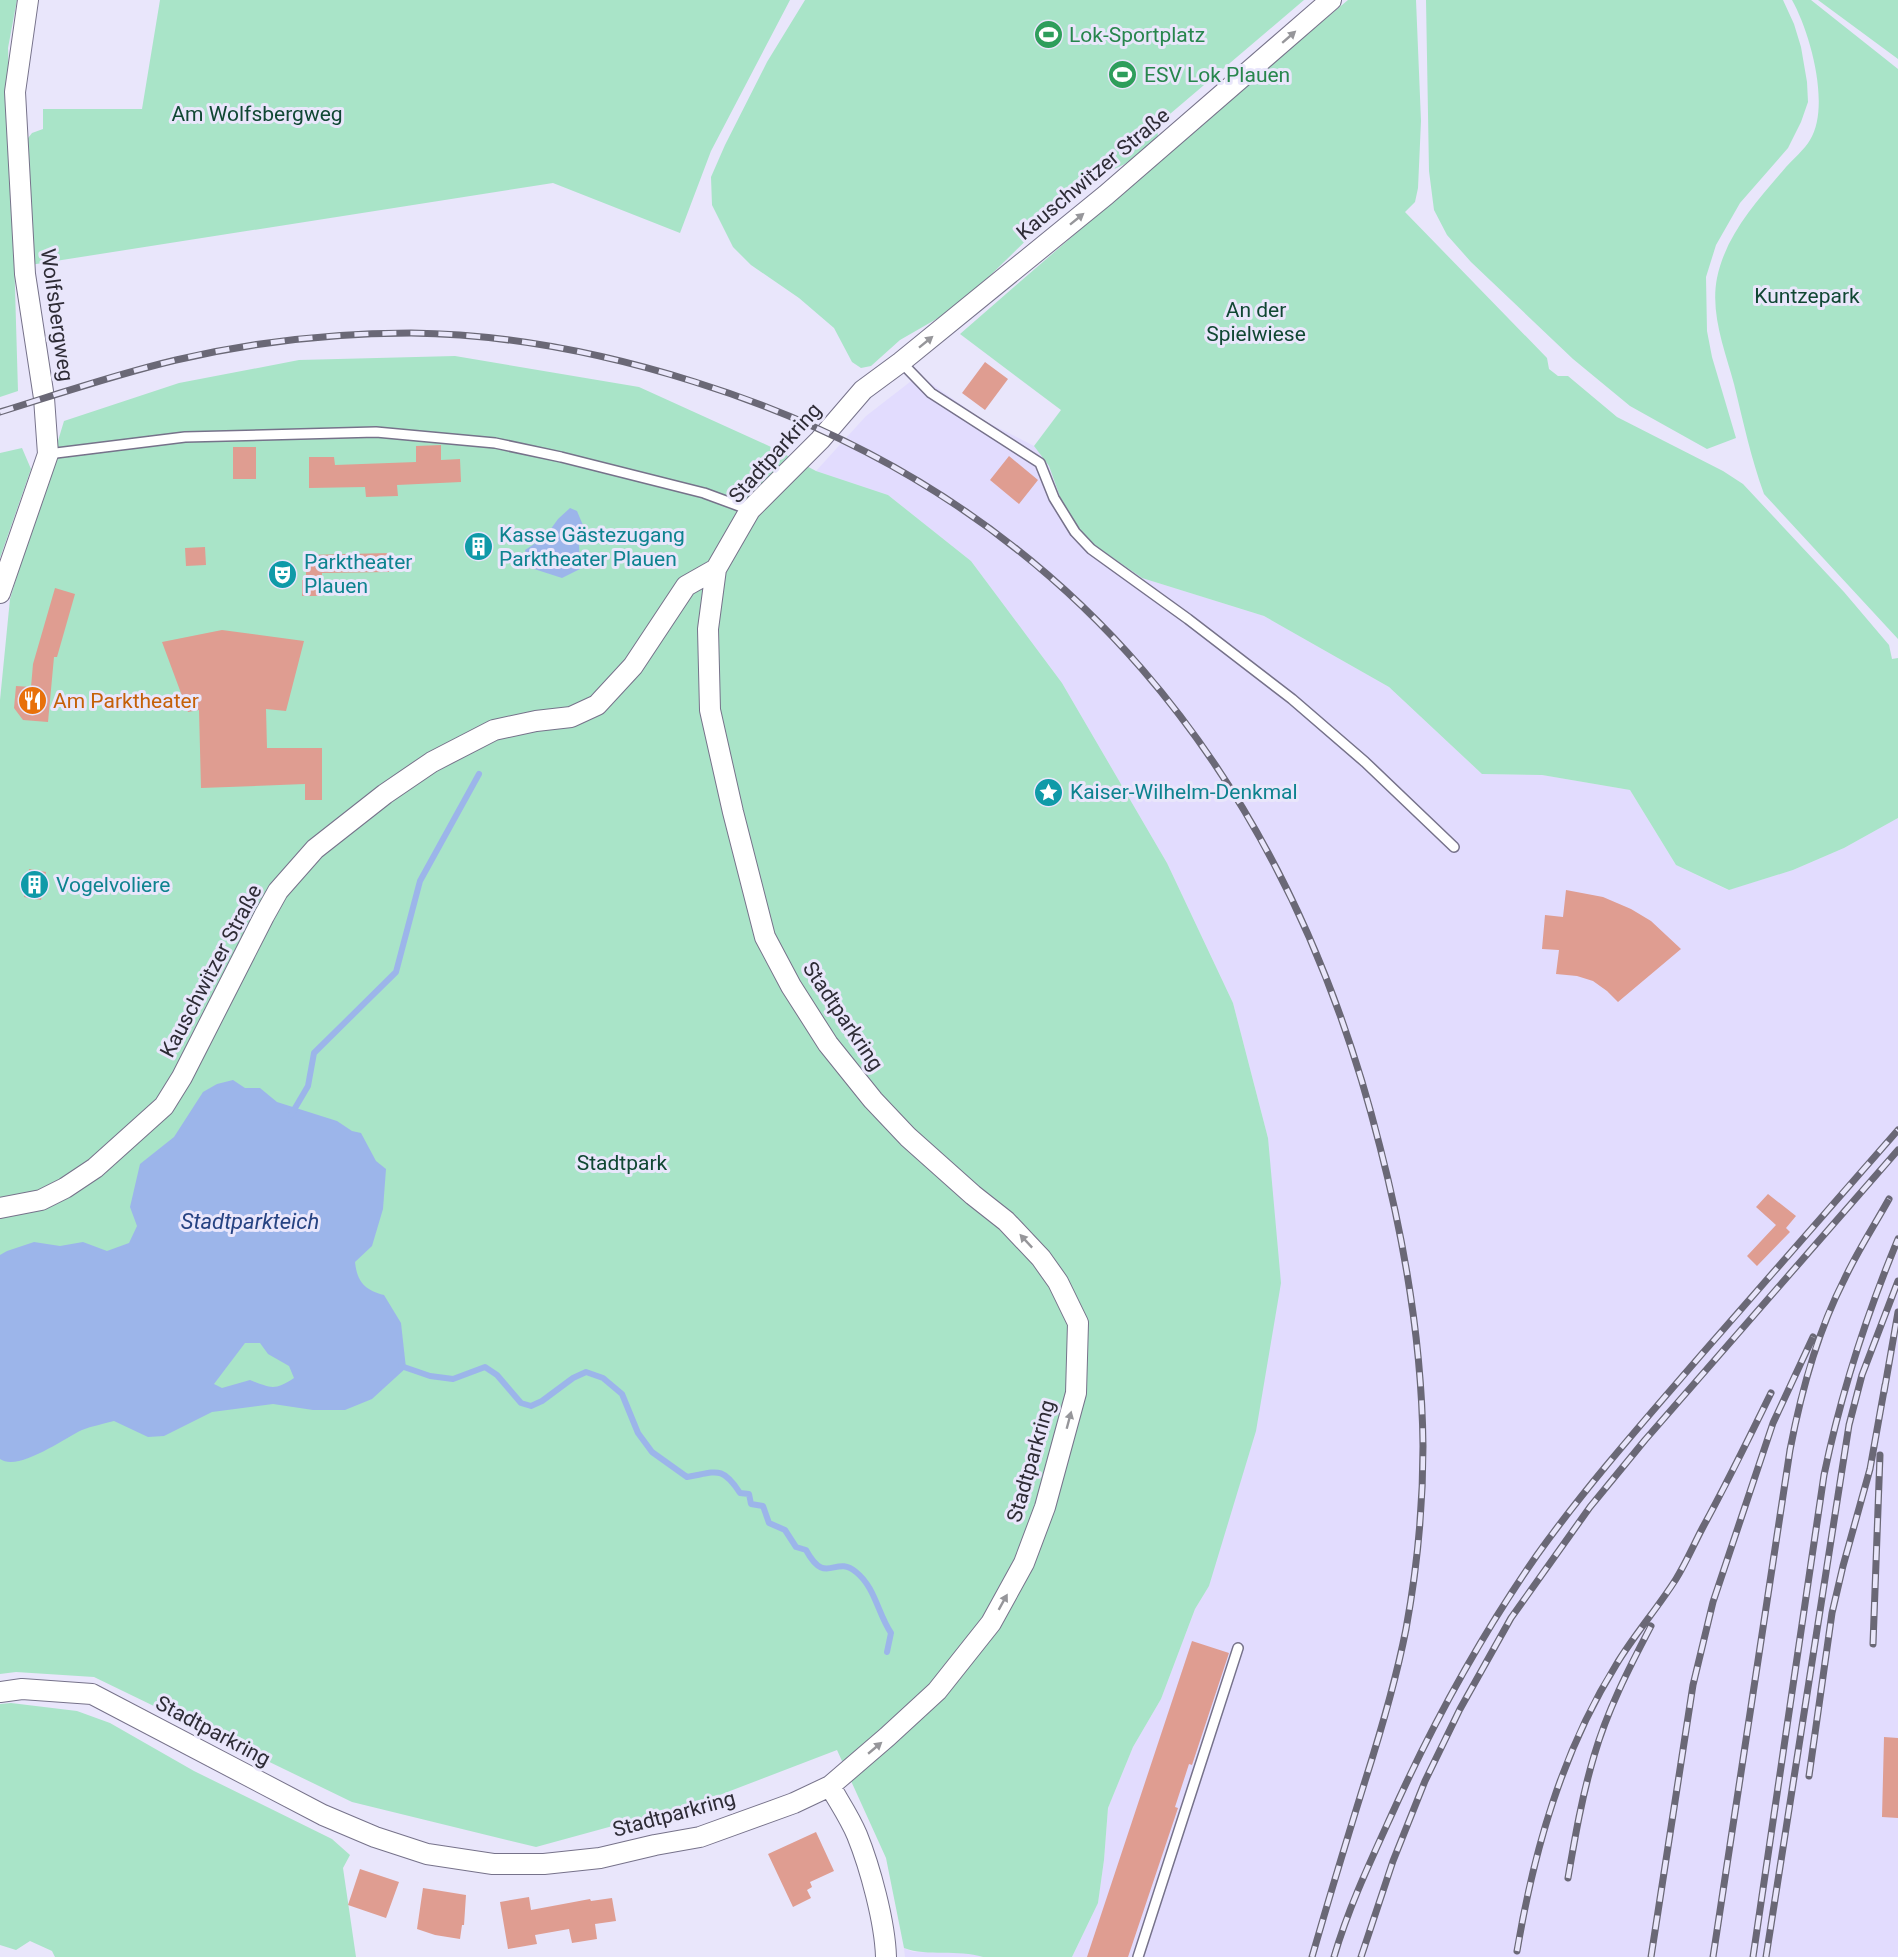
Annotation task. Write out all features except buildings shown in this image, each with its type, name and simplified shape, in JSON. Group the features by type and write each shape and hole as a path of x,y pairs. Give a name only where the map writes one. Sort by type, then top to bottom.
{"street":[{"name":"Wolfsbergweg","path":"0,593 48,454 44,398 25,274 15,92 28,0"},
{"name":"Kauschwitzer Straße","path":"880,378 1107,195 1332,0"},
{"name":"Stadtparkring","path":"0,1692 22,1689 92,1694 340,1823 428,1854 493,1864 544,1864 600,1858 700,1837 794,1803 830,1786 888,1737 937,1691 991,1623 1024,1563 1045,1507 1076,1394 1078,1323 1058,1282 1041,1258 1006,1221 908,1137 873,1100 828,1044 790,986 765,937 710,710 708,629 716,569 750,510 820,440 863,390 880,378"},
{"name":"Kauschwitzer Straße","path":"0,1208 41,1200 65,1188 95,1168 164,1106 182,1077 278,891 315,849 432,762 473,739 494,730 536,721 571,717 597,705 633,666 686,586 716,569"},
{"path":"830,1786 856,1833 869,1868 886,1944 886,1957"}],"lane":[{"path":"901,363 931,393 1040,463 1054,498 1075,532 1091,549 1188,619 1292,699 1365,762 1454,847"},
{"path":"48,454 185,436 376,432 495,442 704,493 750,510"},
{"path":"1138,1957 1238,1648"}],"shaded area":[{"path":"919,375 983,420 1034,446 1049,466 1064,508 1090,542 1142,578 1264,616 1389,687 1482,774 1542,775 1630,790 1676,865 1728,890 1793,870 1844,848 1898,818 1898,1957 1072,1957 1098,1903 1108,1808 1133,1747 1161,1699 1195,1609 1209,1586 1268,1138 1233,1003 1167,863 1062,683 971,561 888,495 816,471 866,416"},
{"path":"904,1948 913,1952 970,1953 983,1957 905,1957"}],"green space":[{"path":"0,0 17,0 8,48 18,391 0,397"},
{"name":"Am Wolfsbergweg","path":"160,0 790,0 711,151 680,233 553,183 30,265 25,142 32,133 43,129 43,109 142,109"},
{"path":"805,0 1304,0 1157,125 1158,138 1127,163 1100,176 1050,217 959,306 900,340 871,366 861,368 852,362 834,328 799,298 751,265 733,247 712,205 711,177 725,145 767,62"},
{"name":"An der Spielwiese","path":"1348,0 1416,0 1421,121 1418,188 1415,202 1405,212 1547,358 1549,369 1558,376 1568,376 1617,417 1723,471 1743,484 1844,592 1889,645 1892,659 1898,658 1898,818 1844,848 1793,870 1729,890 1676,865 1630,790 1542,775 1482,774 1389,687 1264,616 1142,578 1090,542 1064,508 1049,466 1034,446 1061,410 960,334"},
{"path":"1426,0 1783,0 1801,47 1808,102 1788,148 1740,203 1716,245 1706,277 1707,331 1712,357 1736,438 1707,449 1630,406 1573,359 1471,262 1447,235 1434,210 1429,171"},
{"name":"Kuntzepark","path":"1792,0 1811,0 1898,69 1898,639 1764,494 1751,453 1717,318 1715,291 1717,278 1721,262 1735,232 1754,205 1808,144 1816,126 1819,108 1816,69 1805,31"},
{"path":"1818,0 1898,0 1898,59"},
{"name":"Stadtpark","path":"455,356 639,387 769,446 816,471 888,495 971,561 1062,683 1167,863 1233,1003 1268,1138 1281,1283 1256,1431 1209,1586 1195,1609 1161,1699 1133,1747 1108,1808 1098,1903 1072,1957 983,1957 963,1953 913,1951 904,1948 886,1858 837,1750 704,1801 536,1847 352,1802 94,1677 16,1672 0,1674 0,700 10,599 64,421 179,383 299,360"},
{"path":"22,448 31,469 0,558 0,453"},
{"path":"11,1703 77,1711 110,1723 194,1771 332,1839 350,1855 343,1868 356,1957 55,1957 52,1951 30,1941 16,1950 0,1945 0,1704"}],"water":[{"path":"570,508 577,511 585,530 579,544 580,569 562,578 531,568 525,550 545,537 558,519"},
{"name":"Stadtparkteich","path":"233,1080 245,1088 260,1088 277,1102 337,1121 352,1131 361,1133 376,1161 386,1169 383,1209 372,1246 355,1262 363,1284 384,1295 401,1323 406,1368 372,1399 345,1410 313,1410 273,1404 212,1412 164,1436 148,1437 114,1421 82,1430 29,1458 8,1462 0,1459 0,1255 34,1242 60,1246 83,1242 107,1251 129,1243 137,1226 130,1207 140,1164 174,1137 203,1092 217,1084","holes":["245,1343 260,1343 268,1354 289,1366 294,1378 282,1385 272,1387 250,1380 222,1388 214,1384"]}],"waterway":[{"path":"291,1115 308,1086 314,1053 396,972 420,881 479,774"},
{"path":"401,1366 430,1376 453,1379 485,1367 497,1375 521,1403 531,1406 586,1372 603,1378 622,1394 638,1433 652,1452 687,1477 712,1472 723,1474 740,1493 749,1494 751,1504 763,1506 769,1523 785,1530 796,1547 806,1550 819,1567 842,1566 849,1567 856,1572 868,1585 891,1633 887,1652"}],"railway":[{"path":"0,412 176,360 234,348 322,337 381,333 447,334 519,341 590,354 695,382 827,433 946,498 1051,577 1142,669 1220,773 1286,888 1339,1013 1389,1184 1416,1333 1422,1408 1423,1469 1419,1538 1410,1606 1388,1705 1312,1957"},
{"path":"1334,1957 1360,1886 1423,1748 1458,1682 1537,1555 1576,1503 1638,1428 1898,1130"},
{"path":"1361,1957 1393,1861 1425,1781 1460,1709 1511,1618 1590,1507 1645,1440 1898,1150"},
{"path":"1713,1957 1790,1450 1799,1406 1811,1363 1834,1300 1854,1259 1889,1199"},
{"path":"1753,1957 1824,1475 1855,1355 1898,1239"},
{"path":"1766,1957 1849,1425 1862,1375 1898,1281"},
{"path":"1884,1392 1898,1312"},
{"path":"1651,1957 1693,1685 1713,1602 1773,1423 1813,1337"},
{"path":"1809,1776 1832,1613 1870,1469 1885,1385"},
{"path":"1517,1951 1542,1839 1565,1767 1580,1732 1616,1665 1680,1573 1771,1393"},
{"path":"1873,1644 1880,1455"},
{"path":"1568,1878 1582,1801 1599,1739 1619,1690 1651,1626"}],"place":[{"name":"Lok-Sportplatz","path":"1048,35"},
{"name":"ESV Lok Plauen","path":"1123,75"},
{"name":"Kasse Gästezugang Parktheater Plauen","path":"478,547"},
{"name":"Parktheater Plauen","path":"283,574"},
{"name":"Am Parktheater","path":"32,701"},
{"name":"Kaiser-Wilhelm-Denkmal","path":"1049,792"},
{"name":"Vogelvoliere","path":"35,885"}]}
